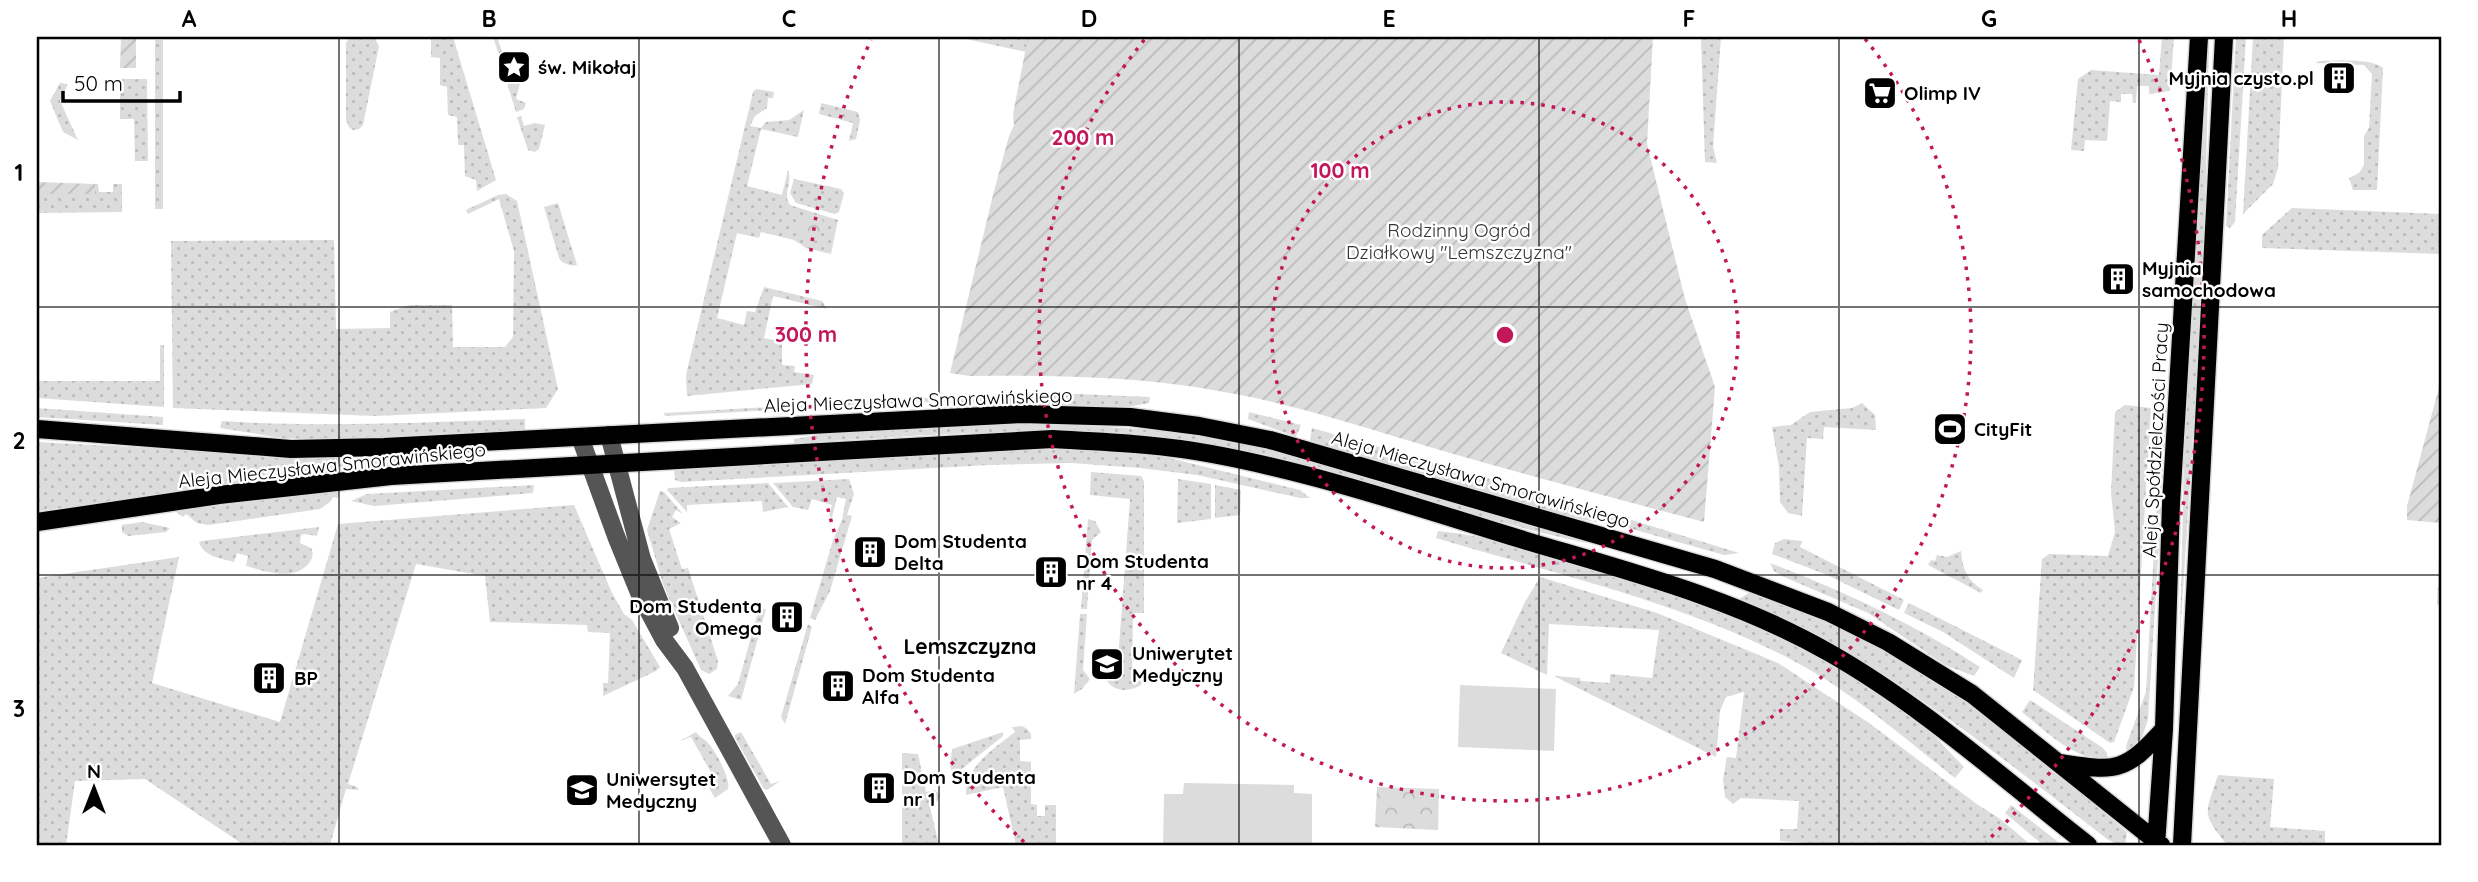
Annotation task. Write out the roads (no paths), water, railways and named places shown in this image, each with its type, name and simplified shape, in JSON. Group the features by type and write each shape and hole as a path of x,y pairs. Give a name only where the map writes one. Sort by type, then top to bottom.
{"main road":[{"name":"Aleja Spółdzielczości Pracy","path":"2158,844 2171,504 2199,37"},
{"path":"2182,845 2224,37"},
{"name":"Aleja Mieczysława Smorawińskiego","path":"37,429 291,449 384,447 902,419 1070,414 1177,423 1270,440 1703,566 1791,596 1854,624 1938,671 1995,711 2158,844"},
{"name":"Aleja Mieczysława Smorawińskiego","path":"37,522 219,495 364,479 1053,439 1118,442 1184,450 1287,471 1657,580 1755,615 1827,651 1893,692 2088,845"},
{"path":"2060,763 2102,769 2114,768 2135,759 2164,729"}],"street":[{"path":"609,435 642,559 672,634 675,652"},
{"path":"580,437 629,570 664,640 675,652 782,845"}],"place":[{"name":"św. Mikołaj","path":"514,67"},
{"name":"Myjnia czysto.pl","path":"2339,78"},
{"name":"Olimp IV","path":"1880,93"},
{"name":"Myjnia samochodowa","path":"2118,279"},
{"name":"CityFit","path":"1950,429"},
{"name":"Dom Studenta Delta","path":"870,552"},
{"name":"Dom Studenta nr 4","path":"1051,572"},
{"name":"Dom Studenta Omega","path":"787,617"},
{"name":"Uniwerytet Medyczny","path":"1107,664"},
{"name":"BP","path":"269,678"},
{"name":"Dom Studenta Alfa","path":"838,686"},
{"name":"Dom Studenta nr 1","path":"879,788"},
{"name":"Uniwersytet Medyczny","path":"582,790"}],"district":[{"name":"Lemszczyzna","path":"970,646"}],"park label":[{"name":"Rodzinny Ogród Działkowy \"Lemszczyzna\"","path":"1459,241"}]}
